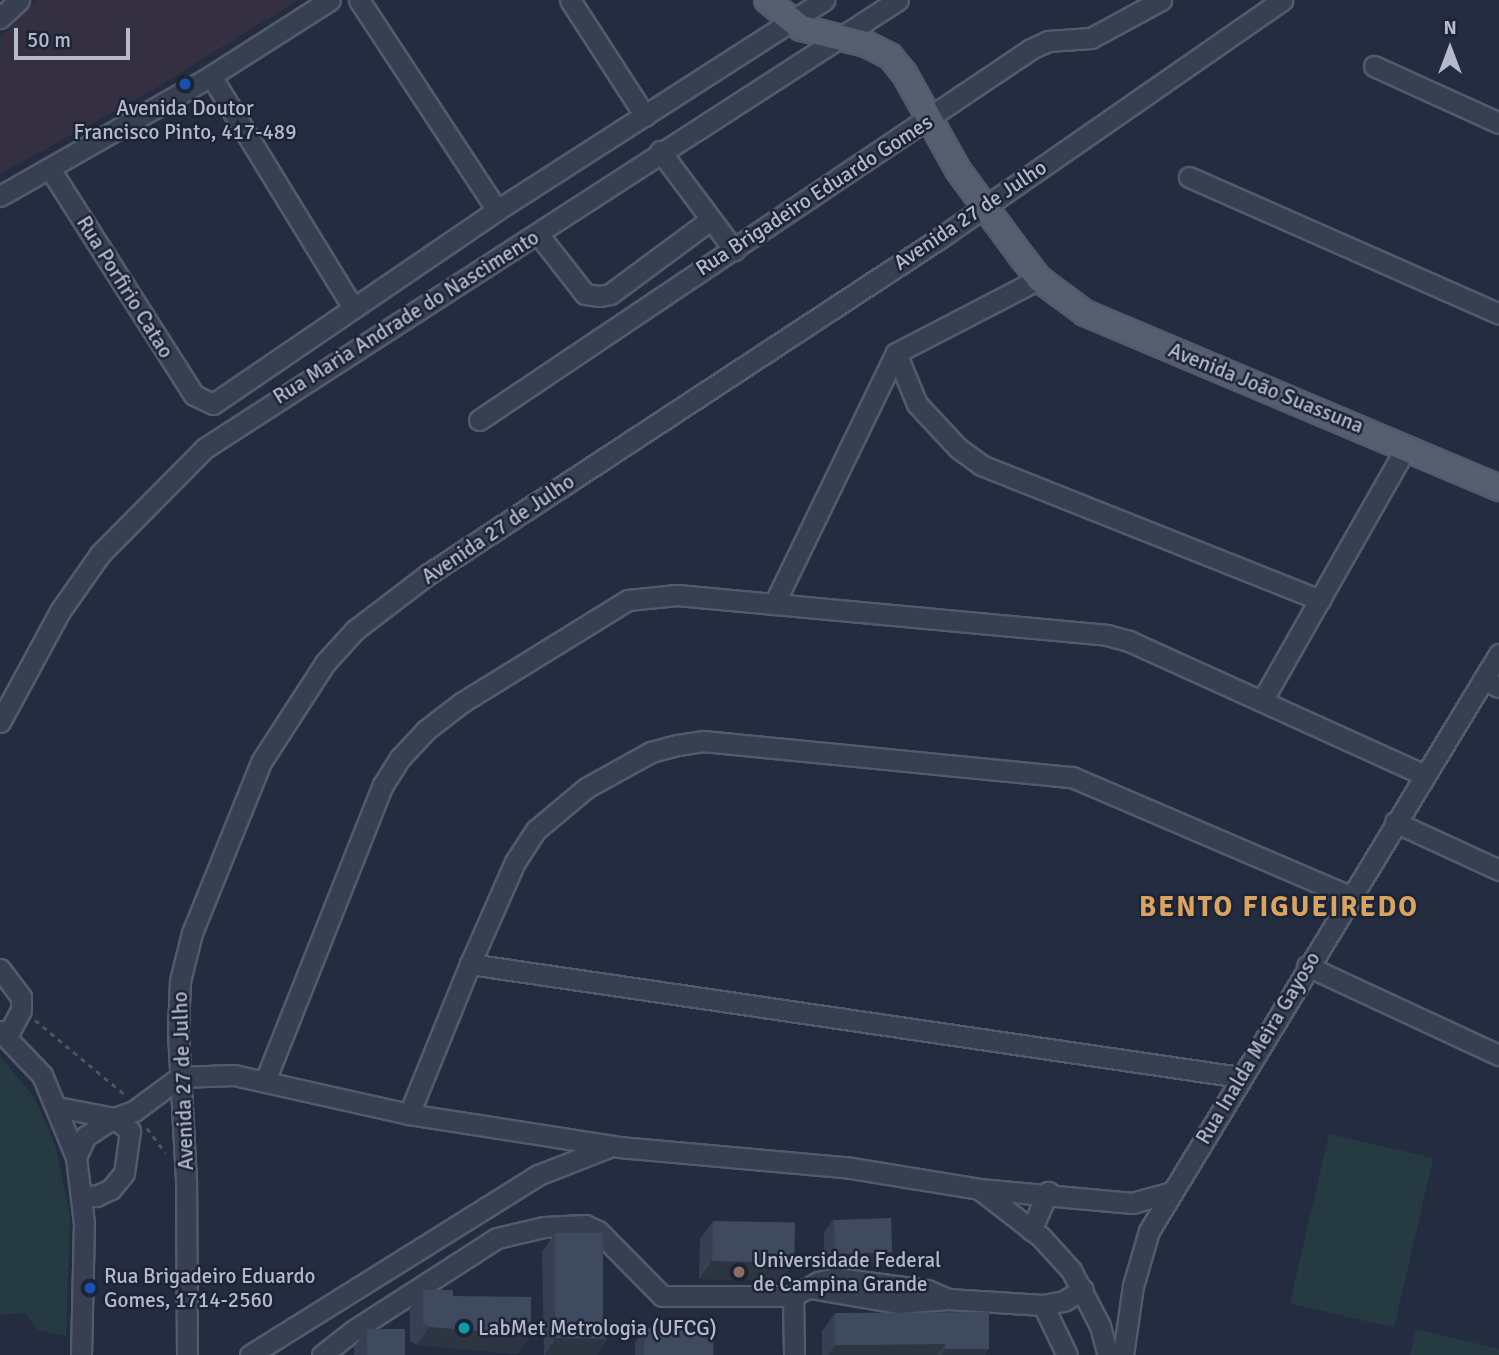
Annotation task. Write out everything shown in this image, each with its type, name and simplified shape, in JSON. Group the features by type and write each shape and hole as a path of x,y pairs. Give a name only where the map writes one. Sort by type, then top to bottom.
{"main road":[{"name":"Avenida João Suassuna","path":"783,15 830,36 890,56 985,206 1039,279 1085,313 1407,446 1499,488"}],"street":[{"path":"0,18 19,0"},
{"path":"0,196 211,76 330,0"},
{"path":"359,0 497,210"},
{"path":"570,0 645,116"},
{"name":"Rua Maria Andrade do Nascimento","path":"202,402 212,404 497,210 645,116 783,15 824,0"},
{"name":"Rua Maria Andrade do Nascimento","path":"0,722 33,656 93,564 179,472 246,419 538,234 830,36 898,0"},
{"name":"Rua Brigadeiro Eduardo Gomes","path":"479,420 930,120 1041,43 1091,38 1161,0"},
{"name":"Avenida 27 de Julho","path":"187,1355 186,1180 180,1077 180,981 192,933 261,762 325,663 355,630 539,499 656,428 985,206 1283,0"},
{"path":"1374,66 1499,124"},
{"path":"211,76 353,308"},
{"path":"660,151 734,250"},
{"name":"Rua Porfirio Catao","path":"50,169 202,402"},
{"path":"1189,177 1499,314"},
{"path":"538,234 585,294 600,296 610,294 710,220"},
{"path":"774,604 896,353 1039,279"},
{"path":"896,353 917,404 958,449 981,465 1320,600"},
{"path":"1262,701 1407,446"},
{"path":"265,1081 383,785 426,730 615,604 677,595 1107,635 1262,701 1424,775"},
{"name":"Rua Inalda Meira Gayoso","path":"1123,1355 1133,1286 1149,1231 1424,775 1491,684 1499,654"},
{"path":"410,1114 470,964 515,862 552,815 586,788 650,752 703,741 1072,777 1350,895"},
{"path":"1395,822 1499,870"},
{"path":"470,964 1240,1077"},
{"path":"1307,966 1499,1055"},
{"path":"0,969 20,991 21,1010 4,1034 42,1075 76,1157 83,1195 81,1355"},
{"path":"76,1157 86,1136 114,1118 134,1111 180,1077 206,1073 265,1081 410,1114 619,1147 845,1167 979,1189 1048,1192 1132,1203 1172,1192"},
{"path":"57,1107 114,1118 130,1130 124,1173 111,1189 96,1196 83,1195"},
{"path":"250,1355 538,1175 580,1156 619,1147"},
{"path":"979,1189 1031,1230 1083,1289 1100,1326 1108,1355"},
{"path":"1031,1230 1048,1192"},
{"path":"1132,1203 1149,1231"},
{"path":"322,1355 354,1329 497,1238 527,1229 592,1227 662,1296 802,1292 836,1278 927,1290 948,1299 1043,1306 1064,1301 1083,1289"},
{"path":"794,1355 802,1292"},
{"path":"1043,1306 1067,1355"},
{"path":"1100,1326 1119,1330 1129,1326"}],"path":[{"path":"21,1010 123,1089 134,1111 186,1180"}],"shaded area":[{"path":"37,0 298,0 146,94 0,174 0,38"}],"green space":[{"path":"0,1056 36,1100 56,1148 70,1215 66,1336 38,1330 25,1313 0,1315"},
{"path":"1329,1134 1433,1158 1394,1328 1290,1304"},
{"path":"1416,1329 1499,1349 1499,1355 1410,1355"}],"building":[{"path":"891,1218 892,1252 835,1254 834,1220"},
{"path":"713,1221 795,1222 794,1262 712,1261"},
{"path":"555,1233 603,1233 603,1338 555,1338"},
{"path":"423,1290 453,1290 453,1296 531,1297 531,1335 430,1327 423,1323"},
{"path":"989,1312 989,1349 945,1349 945,1344 835,1345 835,1313"},
{"path":"645,1328 714,1330 713,1355 644,1355"},
{"path":"367,1329 405,1329 405,1355 367,1355"}],"place":[{"name":"Avenida Doutor Francisco Pinto, 417-489","path":"185,84"},
{"name":"Universidade Federal de Campina Grande","path":"739,1272"},
{"name":"Rua Brigadeiro Eduardo Gomes, 1714-2560","path":"90,1288"},
{"name":"LabMet Metrologia (UFCG)","path":"464,1328"}],"district":[{"name":"BENTO FIGUEIREDO","path":"1279,907"}]}
